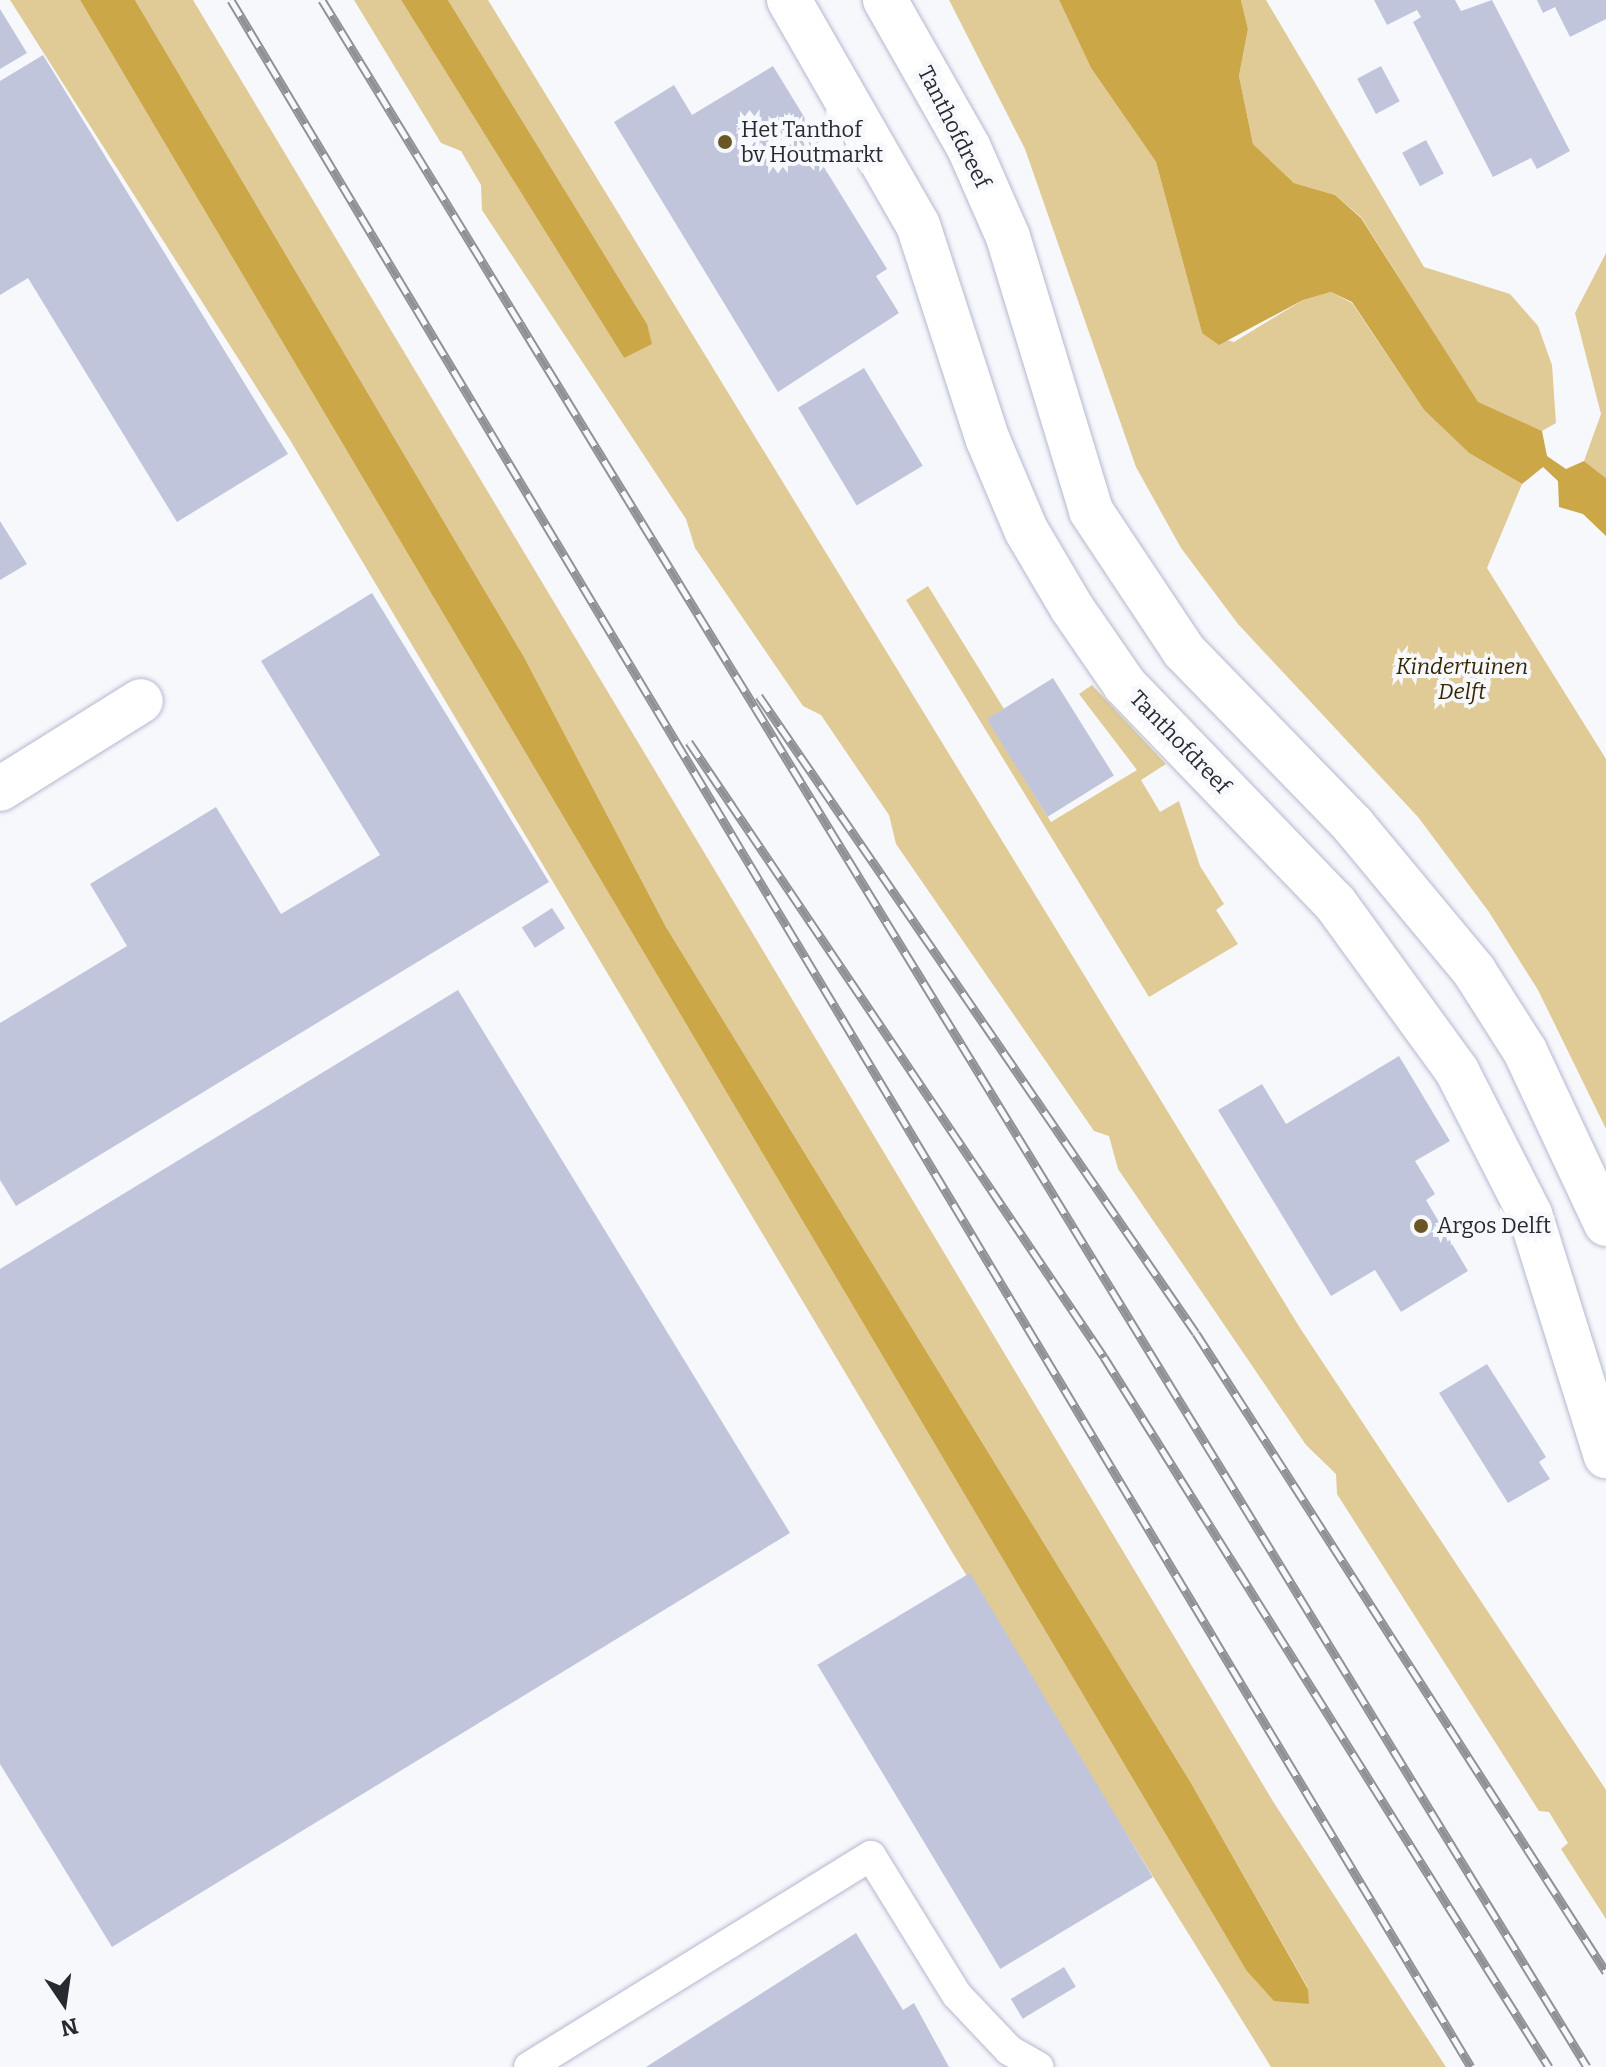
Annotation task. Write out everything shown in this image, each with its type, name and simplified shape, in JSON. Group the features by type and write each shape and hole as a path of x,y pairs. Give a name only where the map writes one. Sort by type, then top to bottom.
{"street":[{"name":"Tanthofdreef","path":"789,0 918,225 988,440 1026,530 1072,608 1125,685 1335,903 1457,1071 1530,1214 1606,1456"},
{"name":"Tanthofdreef","path":"885,0 969,148 1008,237 1091,511 1184,651 1375,848 1474,971 1525,1051 1606,1224"},
{"path":"0,789 141,701"}],"lane":[{"path":"529,2067 871,1856 957,1995 1009,2050 1038,2067"}],"green space":[{"path":"10,0 80,0 1246,1970 1308,2004 1308,1988 1191,1783 666,927 524,657 135,0 193,0 1274,1803 1446,2067 1271,2067 952,1552 290,440"},
{"path":"354,0 401,0 624,358 647,324 448,0 488,0 1300,1328 1606,1790 1606,1919 1561,1849 1568,1843 1549,1812 1539,1811 1337,1494 1336,1474 1306,1445 1118,1169 1109,1136 1094,1131 896,844 889,815 821,715 803,706 695,548 686,519 482,210 481,185 461,151 441,143"},
{"name":"Kindertuinen Delft","path":"949,0 1059,0 1091,68 1156,162 1202,333 1234,342 1303,300 1331,292 1352,303 1424,410 1469,453 1522,484 1487,568 1606,759 1606,1129 1538,990 1489,912 1418,817 1238,624 1181,548 1136,467 1025,149"},
{"path":"1241,0 1266,0 1424,267 1510,294 1538,326 1552,365 1556,423 1542,431 1478,403 1361,217 1335,195 1294,183 1253,144 1239,76 1248,29"},
{"path":"1606,253 1606,478 1584,461 1601,414 1575,313"},
{"path":"928,586 1004,709 988,719 1051,822 1137,770 1079,694 1092,685 1166,764 1141,780 1160,812 1179,801 1200,866 1224,904 1216,910 1238,944 1149,997 906,600"}],"shaded area":[{"path":"80,0 135,0 524,657 666,927 1191,1783 1308,1989 1309,2004 1274,2001 1246,1970"},
{"path":"401,0 448,0 647,324 652,344 624,358"},
{"path":"1059,0 1241,0 1248,29 1239,76 1253,144 1294,183 1335,195 1361,218 1478,402 1542,431 1547,456 1566,469 1584,461 1606,478 1606,536 1583,514 1559,507 1558,481 1543,467 1522,484 1469,453 1424,410 1352,302 1331,292 1303,300 1219,345 1202,333 1156,162 1091,68"}],"building":[{"path":"1374,0 1455,0 1461,11 1492,0 1570,151 1537,169 1531,158 1493,177 1413,22 1421,17 1417,10 1387,25"},
{"path":"1537,0 1606,0 1606,19 1570,37 1555,7 1543,13"},
{"path":"0,9 27,53 0,69"},
{"path":"43,55 288,454 177,522 28,278 0,295 0,81"},
{"path":"773,66 822,146 814,151 887,269 876,276 899,313 778,392 614,122 674,85 692,115"},
{"path":"1381,66 1400,101 1376,114 1357,79"},
{"path":"1426,140 1444,174 1420,186 1402,153"},
{"path":"864,368 923,466 857,505 798,408"},
{"path":"0,521 27,564 0,580"},
{"path":"372,593 549,882 16,1206 0,1180 0,1023 127,946 90,884 216,807 281,914 380,855 261,661"},
{"path":"1053,678 1114,776 1048,817 987,719"},
{"path":"552,908 565,928 535,948 522,928"},
{"path":"458,990 790,1533 112,1947 0,1764 0,1269"},
{"path":"1399,1056 1450,1141 1415,1161 1435,1194 1426,1200 1468,1271 1401,1312 1375,1270 1331,1296 1218,1110 1262,1084 1286,1124"},
{"path":"1487,1364 1546,1457 1539,1462 1550,1479 1508,1503 1439,1393"},
{"path":"970,1573 1153,1877 1000,1969 817,1665"},
{"path":"856,1933 903,2010 914,2003 949,2067 646,2067"},
{"path":"1064,1967 1076,1987 1023,2019 1011,1999"}],"railway":[{"path":"231,0 1471,2067"},
{"path":"322,0 1587,2067"},
{"path":"759,696 1196,1333 1606,1972"},
{"path":"689,742 1104,1357 1549,2067"}],"place":[{"name":"Het Tanthof bv Houtmarkt","path":"725,142"},
{"name":"Argos Delft","path":"1421,1226"}]}
